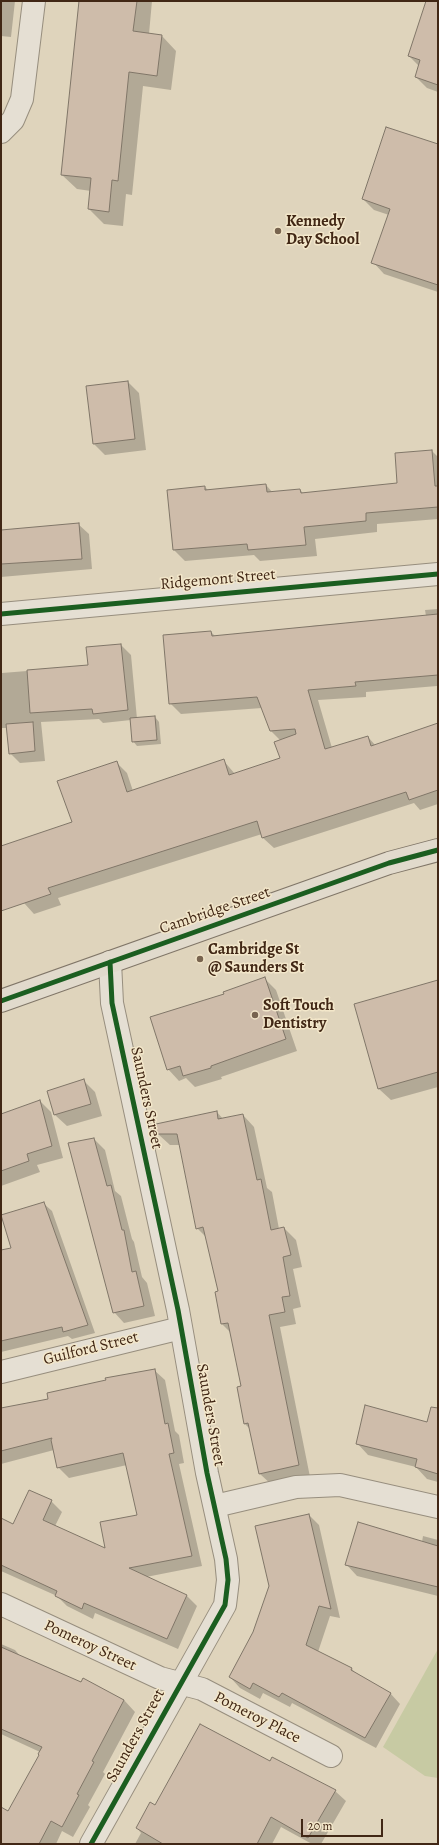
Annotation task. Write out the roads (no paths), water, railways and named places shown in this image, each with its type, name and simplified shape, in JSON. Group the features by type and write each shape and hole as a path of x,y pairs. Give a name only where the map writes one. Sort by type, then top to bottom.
{"main road":[{"name":"Cambridge Street","path":"1,1001 389,864 438,850"}],"street":[{"path":"1,132 13,120 22,99 34,1"},
{"name":"Ridgemont Street","path":"1,614 438,574"},
{"name":"Saunders Street","path":"91,1844 225,1605 228,1580 226,1559 181,1328 112,1003 110,962"},
{"name":"Guilford Street","path":"1,1372 181,1328"},
{"path":"215,1506 296,1488 340,1485 438,1507"},
{"name":"Pomeroy Street","path":"1,1604 160,1678 181,1682"},
{"name":"Pomeroy Place","path":"181,1682 202,1689 331,1756"}],"place":[{"name":"Kennedy Day School","path":"278,231"},
{"name":"Cambridge St @ Saunders St","path":"200,959"},
{"name":"Soft Touch Dentistry","path":"255,1015"}]}
